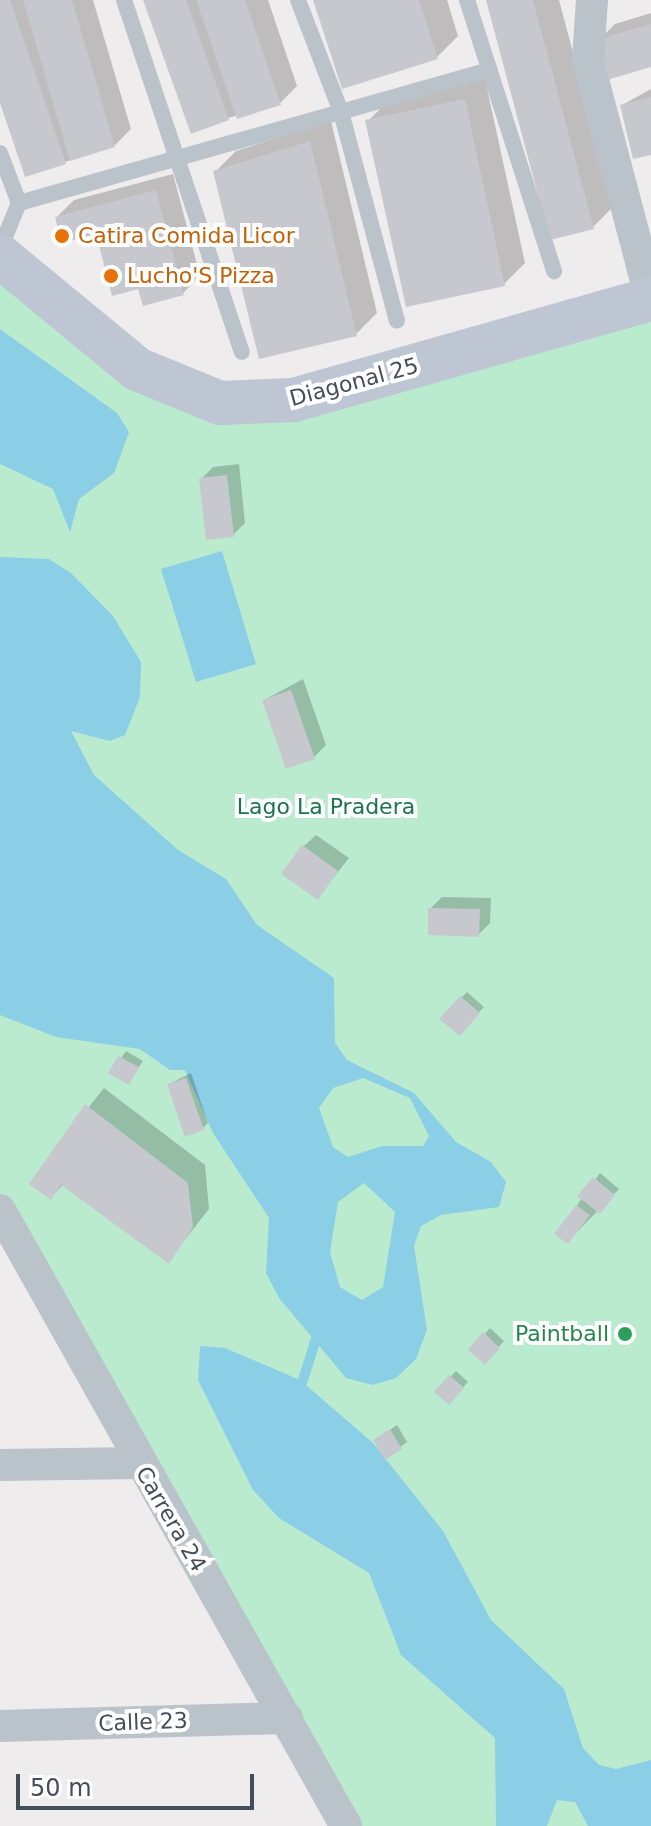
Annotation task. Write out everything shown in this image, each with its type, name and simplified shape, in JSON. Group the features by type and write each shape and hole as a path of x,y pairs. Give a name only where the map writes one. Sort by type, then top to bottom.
{"street":[{"path":"592,0 588,61 651,299"},
{"name":"Diagonal 25","path":"0,256 137,369 220,403 294,400 651,299"},
{"name":"Carrera 24","path":"0,1210 139,1463 346,1826"},
{"path":"0,1465 139,1463"},
{"name":"Calle 23","path":"0,1726 287,1718"}],"lane":[{"path":"124,0 242,352"},
{"path":"298,0 341,112 397,321"},
{"path":"467,0 554,271"},
{"path":"19,203 490,70"},
{"path":"0,153 19,203 0,249"}],"green space":[{"name":"Lago La Pradera","path":"0,256 220,403 651,299 651,1826 346,1826 0,1210"}],"water":[{"path":"0,329 117,413 129,432 114,473 79,499 70,532 53,489 0,464"},
{"path":"222,551 256,664 196,682 161,569"},
{"path":"0,557 49,559 71,573 113,616 141,662 140,697 125,735 110,741 71,731 94,775 178,850 226,879 257,925 334,978 335,1043 347,1060 414,1093 456,1142 491,1162 506,1182 499,1207 441,1215 421,1226 414,1246 427,1330 416,1359 396,1378 373,1385 346,1378 279,1298 266,1273 269,1218 213,1133 185,1070 170,1070 140,1049 56,1037 0,1015","holes":["363,1078 410,1098 429,1136 423,1146 382,1146 348,1157 333,1147 319,1108 333,1088","364,1183 395,1212 383,1287 362,1300 340,1287 330,1252 338,1202"]},
{"path":"200,1346 225,1348 300,1380 373,1443 443,1531 491,1620 564,1689 583,1748 599,1765 616,1769 651,1760 651,1826 588,1826 575,1802 557,1800 547,1826 496,1826 495,1738 401,1655 369,1573 279,1518 253,1490 198,1380"}],"building":[{"path":"0,0 10,0 66,164 25,177 0,103"},
{"path":"23,0 72,0 115,147 70,161"},
{"path":"143,0 186,0 229,120 191,134"},
{"path":"196,0 245,0 281,105 237,119"},
{"path":"313,0 419,0 438,59 342,89"},
{"path":"486,0 533,0 594,229 550,240"},
{"path":"651,24 651,67 607,80 596,40"},
{"path":"651,97 651,155 633,159 620,105"},
{"path":"465,99 505,286 406,307 365,120"},
{"path":"310,141 357,336 259,359 213,171"},
{"path":"156,190 184,295 143,306 138,289 112,296 96,234 62,243 55,217"},
{"path":"227,475 234,537 206,540 199,478"},
{"path":"291,690 315,759 286,769 262,700"},
{"path":"302,845 338,871 318,900 281,874"},
{"path":"428,908 480,909 479,937 428,935"},
{"path":"460,996 480,1013 460,1036 439,1019"},
{"path":"118,1056 139,1067 129,1085 108,1073"},
{"path":"186,1078 204,1130 185,1137 167,1084"},
{"path":"85,1104 188,1183 193,1227 169,1264 61,1185 51,1200 29,1184"},
{"path":"593,1177 615,1195 600,1214 577,1196"},
{"path":"576,1205 590,1215 568,1244 554,1234"},
{"path":"483,1332 500,1348 485,1365 468,1350"},
{"path":"449,1375 464,1388 449,1405 434,1392"},
{"path":"390,1429 402,1449 385,1460 373,1440"}],"waterway":[{"path":"299,1393 318,1332"}],"place":[{"name":"Catira Comida Licor","path":"62,236"},
{"name":"Lucho'S Pizza","path":"111,276"},
{"name":"Paintball","path":"625,1334"}]}
